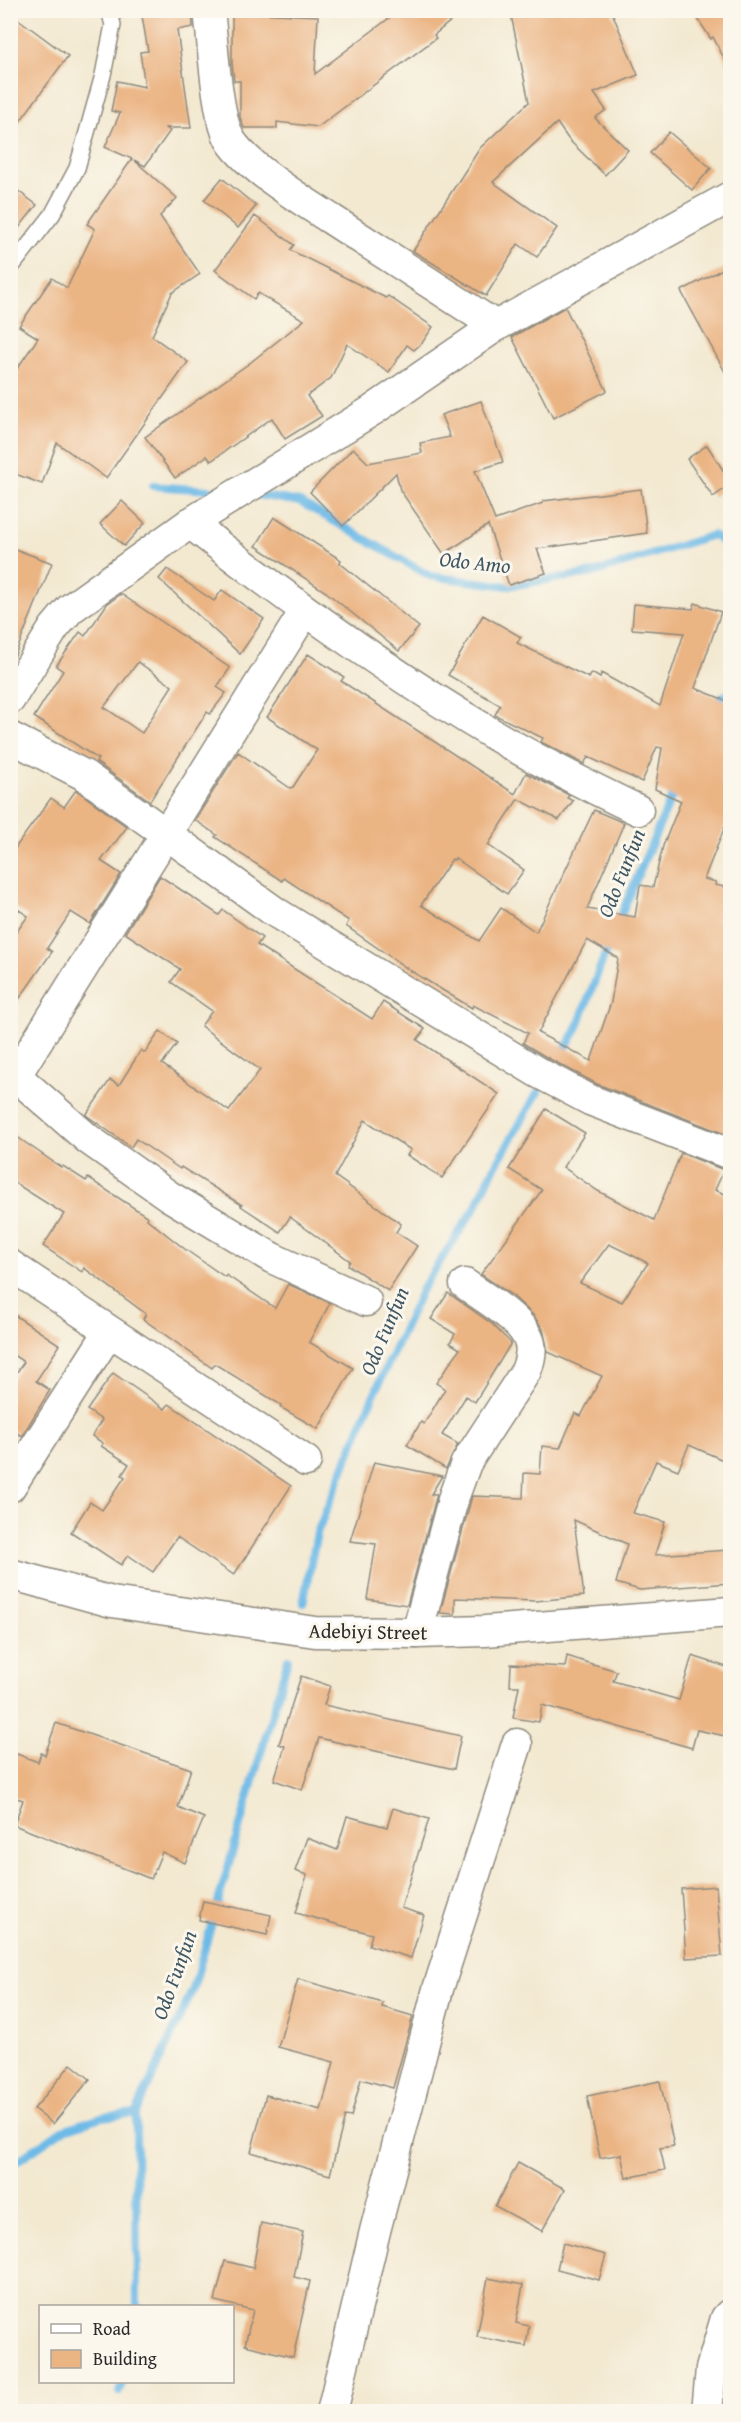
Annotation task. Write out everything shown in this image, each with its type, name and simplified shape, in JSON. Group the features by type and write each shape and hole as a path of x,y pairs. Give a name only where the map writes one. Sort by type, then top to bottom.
{"street":[{"path":"209,10 222,115 231,140 237,147 268,176 301,199 496,326"},
{"path":"14,683 70,609 190,523 373,410 496,326 730,197"},
{"path":"190,523 305,611 438,700 547,765 638,810"},
{"path":"305,611 13,1073 88,1139 169,1196 272,1258 366,1301"},
{"path":"10,737 84,775 275,912 568,1090 730,1154"},
{"path":"10,1265 306,1461"},
{"path":"417,1633 454,1496 466,1463 526,1371 530,1359 530,1344 524,1329 465,1284"},
{"path":"10,1487 109,1332"},
{"name":"Adebiyi Street","path":"10,1574 112,1602 315,1632 485,1631 730,1612"},
{"path":"332,2412 375,2231 438,1989 517,1744"},
{"path":"707,2412 711,2369 726,2318 730,2314"}],"lane":[{"path":"10,269 52,214 77,168 103,75 112,25 109,10"}],"building":[{"path":"141,10 192,10 193,27 177,30 191,128 166,128 170,131 145,166 134,160 177,198 160,216 200,274 172,293 152,336 188,362 106,478 57,443 42,484 10,472 10,379 38,338 19,326 52,278 67,288 95,229 87,224 132,159 105,147 120,113 111,111 117,81 145,87 140,52 148,51"},
{"path":"400,10 464,10 434,35 436,38 318,127 277,122 277,128 244,128 240,117 240,81 234,81 232,63 232,12 318,16 315,74"},
{"path":"510,10 611,10 638,75 594,93 606,110 595,118 628,150 605,175 569,140 557,123 493,182 557,228 537,257 518,244 486,296 413,251 480,148 529,102"},
{"path":"692,10 730,10 730,70 713,37 711,39"},
{"path":"10,13 68,56 10,135"},
{"path":"669,132 711,168 692,190 650,153"},
{"path":"222,178 256,206 238,228 204,200"},
{"path":"10,185 37,205 10,239"},
{"path":"255,216 294,245 290,250 386,298 388,296 433,327 414,350 407,345 389,372 347,344 331,378 307,396 322,416 285,439 272,418 211,461 207,456 175,478 145,437 251,362 304,320 258,293 254,299 215,270"},
{"path":"730,265 730,381 681,291"},
{"path":"565,307 607,391 553,418 512,337"},
{"path":"481,401 503,462 475,471 495,520 543,503 543,501 641,489 647,533 537,549 546,573 509,585 488,525 444,554 400,490 396,473 343,526 310,492 353,448 368,463 422,453 420,443 450,437 441,415"},
{"path":"707,445 730,481 730,485 713,497 687,459"},
{"path":"122,501 145,523 124,546 100,524"},
{"path":"274,517 341,560 340,563 419,627 399,651 326,592 256,546"},
{"path":"15,549 52,563 11,665 10,562"},
{"path":"167,569 214,601 222,590 264,619 240,654 159,579"},
{"path":"121,594 230,668 217,687 226,693 210,714 207,712 150,801 96,762 98,759 34,717 63,671 56,666 80,632 85,636 107,604","holes":["138,662 172,686 142,733 104,707"]},
{"path":"695,603 721,612 695,688 730,702 730,814 704,879 716,882 715,885 730,888 730,1136 597,1084 546,1057 523,1043 528,1033 473,1005 472,1008 411,971 346,926 349,921 284,878 282,881 215,837 217,835 195,820 238,752 290,788 293,787 317,750 267,717 308,654 344,677 341,681 515,794 526,773 569,795 567,798 573,801 559,820 518,799 488,845 524,870 507,894 455,858 452,859 421,905 479,941 501,908 536,932 594,810 624,823 587,909 635,917 640,885 653,887 663,846 681,801 655,789 662,748 657,747 642,782 588,757 584,764 541,742 543,738 495,715 500,705 448,675 483,615 521,637 517,643 589,678 592,673 600,678 601,673 660,706 684,633 632,629 634,604 693,609","holes":["587,940 618,958 611,1002 591,1061 538,1033"]},
{"path":"76,790 127,827 101,861 121,874 90,924 71,912 47,948 52,952 10,1012 10,941 28,916 10,904 10,855 51,798 64,807"},
{"path":"160,876 219,915 223,910 262,938 257,945 372,1019 383,1002 425,1029 417,1040 499,1094 442,1178 407,1155 411,1150 365,1120 335,1176 401,1224 396,1232 417,1246 388,1291 348,1265 350,1261 290,1217 280,1232 242,1205 181,1167 180,1169 136,1139 131,1147 86,1115 110,1080 119,1085 141,1050 145,1053 160,1031 177,1044 162,1064 229,1111 260,1070 201,1026 212,1011 171,982 180,969 125,933"},
{"path":"546,1109 585,1133 563,1167 598,1191 654,1220 681,1153 724,1170 715,1190 730,1196 730,1463 689,1445 678,1470 656,1461 633,1513 665,1522 655,1555 729,1550 730,1583 640,1590 616,1583 627,1544 574,1520 584,1596 536,1601 455,1598 455,1614 440,1613 472,1496 523,1498 524,1473 540,1474 542,1446 560,1448 575,1413 581,1416 602,1376 548,1352 543,1329 533,1315 513,1296 481,1274 542,1190 509,1169","holes":["609,1244 648,1263 622,1302 580,1283"]},
{"path":"10,1132 62,1168 63,1166 86,1181 88,1178 148,1217 147,1219 186,1250 275,1308 288,1284 330,1303 309,1342 353,1368 318,1429 215,1364 212,1368 143,1319 146,1314 84,1268 82,1272 43,1246 64,1214 10,1180"},
{"path":"448,1293 492,1324 511,1343 475,1402 466,1396 442,1435 458,1444 446,1469 407,1445 421,1422 424,1424 445,1389 436,1383 460,1349 450,1343 455,1334 431,1319"},
{"path":"10,1312 60,1345 36,1381 50,1390 22,1436 10,1429 10,1382 24,1362 10,1353"},
{"path":"113,1373 165,1409 169,1404 291,1486 234,1575 177,1537 153,1572 128,1555 121,1565 71,1532 90,1502 102,1510 125,1477 122,1475 129,1464 101,1446 103,1443 92,1436 102,1420 87,1410"},
{"path":"374,1462 442,1476 431,1494 437,1494 407,1605 367,1599 376,1544 350,1541"},
{"path":"567,1656 593,1666 593,1664 617,1671 613,1681 679,1700 692,1656 730,1668 730,1737 697,1730 692,1748 542,1705 539,1722 513,1718 519,1686 510,1686 511,1664 565,1667"},
{"path":"301,1676 330,1686 324,1705 461,1736 454,1769 319,1738 302,1790 274,1780 285,1746 279,1744"},
{"path":"56,1723 191,1769 178,1807 204,1818 185,1863 162,1852 151,1879 14,1825 23,1800 10,1796 10,1770 17,1754 38,1762 41,1753 45,1755"},
{"path":"393,1808 429,1819 401,1908 424,1915 411,1958 369,1945 372,1934 296,1913 307,1875 295,1871 307,1838 337,1850 347,1816 387,1827"},
{"path":"716,1886 722,1956 686,1958 681,1889"},
{"path":"203,1901 271,1915 267,1935 199,1920"},
{"path":"298,1979 383,2003 382,2007 413,2016 393,2088 361,2079 351,2117 345,2116 330,2175 251,2152 266,2095 321,2110 334,2062 278,2047"},
{"path":"71,2064 90,2079 53,2124 34,2109"},
{"path":"660,2081 674,2146 660,2148 665,2170 626,2178 621,2154 600,2158 587,2096"},
{"path":"518,2163 565,2189 542,2231 495,2206"},
{"path":"261,2223 303,2232 294,2277 310,2281 293,2357 245,2345 253,2310 215,2301 225,2261 253,2268"},
{"path":"563,2243 606,2255 599,2280 557,2269"},
{"path":"488,2278 523,2285 516,2323 529,2326 526,2346 477,2337"}],"waterway":[{"name":"Odo Amo","path":"153,486 224,491"},
{"name":"Odo Amo","path":"252,494 300,502 430,576 508,586 593,573 713,535 730,548"},
{"name":"Odo Funfun","path":"716,706 722,697 730,693"},
{"name":"Odo Funfun","path":"617,924 676,787"},
{"name":"Odo Funfun","path":"551,1071 576,1031 610,941"},
{"name":"Odo Funfun","path":"303,1603 317,1533 368,1408 422,1289 475,1208 492,1172 538,1092"},
{"name":"Odo Funfun","path":"137,2305 136,2113 193,1989 288,1659"},
{"path":"10,2166 62,2130 101,2117 136,2113"},
{"name":"Odo Funfun","path":"119,2392 123,2383"}]}
